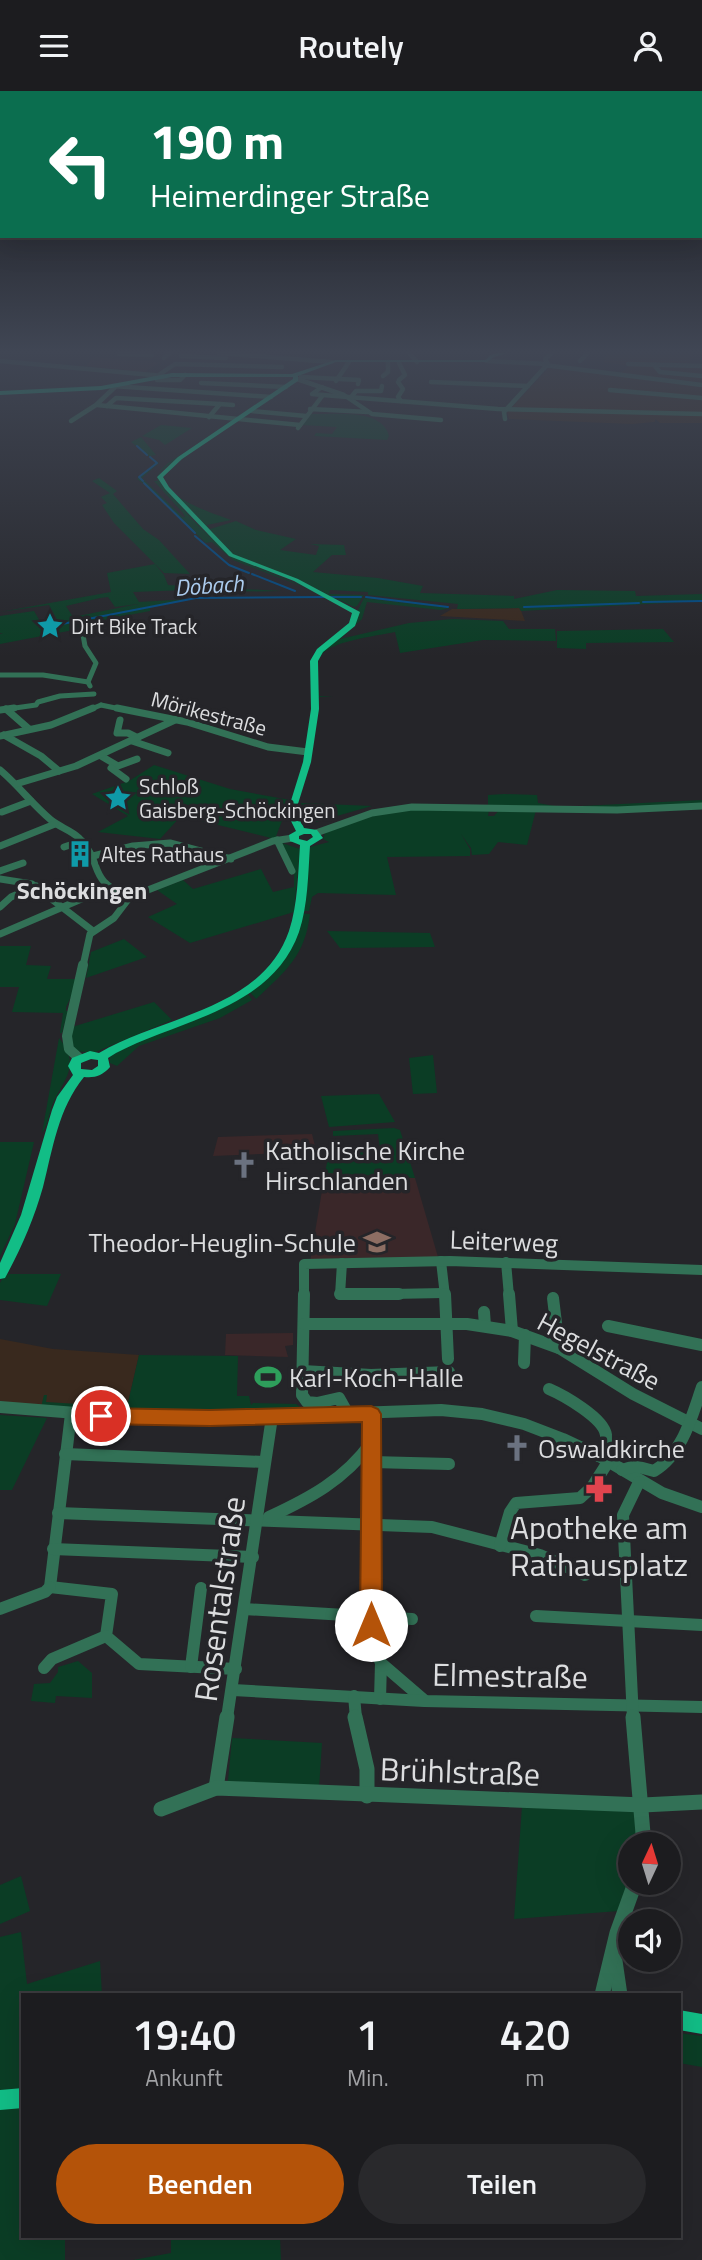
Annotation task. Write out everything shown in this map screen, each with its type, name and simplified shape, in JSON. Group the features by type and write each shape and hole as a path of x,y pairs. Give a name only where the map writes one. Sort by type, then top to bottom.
{"main road":[{"path":"187,454 160,474 161,481 231,555 329,596 353,609 356,617 314,659 315,709 308,752 293,807 294,817 301,831"},
{"path":"301,831 316,833 316,841 305,844 293,838 301,831"},
{"path":"101,1057 105,1063 102,1070 94,1074 80,1073 74,1066 79,1058 90,1055 101,1057 131,1040 223,1004 253,985 273,966 294,932 305,844"},
{"path":"0,1273 24,1229 60,1103 80,1073"},
{"path":"681,2019 702,2024"},
{"path":"0,2099 21,2098"}],"street":[{"path":"2,735 57,723 100,705 88,682 96,663 85,646 83,635 80,634"},
{"path":"0,675 33,675 88,682"},
{"path":"3,709 36,705 57,696 94,694"},
{"name":"Mörikestraße","path":"100,705 175,720 259,745 308,752"},
{"path":"3,709 29,729"},
{"path":"120,720 117,733 128,733 135,739 168,753"},
{"path":"16,784 101,756 175,720"},
{"path":"2,735 41,756 59,771"},
{"path":"101,756 126,779"},
{"path":"113,767 137,759"},
{"path":"0,770 55,824 75,834 82,841 93,856 98,876 107,888 130,897"},
{"path":"2,812 31,801"},
{"path":"316,833 372,813 412,807 608,811 702,806"},
{"path":"0,846 55,824"},
{"path":"79,1058 69,1049 67,1035 93,931 114,918 130,897 277,840 293,838"},
{"path":"277,840 292,870"},
{"path":"64,847 82,841"},
{"path":"93,856 133,846 170,843 231,859"},
{"path":"0,871 23,863"},
{"path":"0,879 22,881 36,886 93,931"},
{"path":"0,907 11,897 36,886"},
{"path":"0,934 107,888"},
{"path":"441,1261 448,1324 448,1359"},
{"name":"Leiterweg","path":"304,1324 304,1264 441,1261 702,1270"},
{"path":"342,1262 340,1295 443,1293"},
{"path":"506,1262 512,1331"},
{"path":"553,1298 559,1348"},
{"path":"485,1312 485,1325"},
{"path":"304,1324 301,1390 304,1399 317,1403 339,1398 344,1402 348,1415"},
{"name":"Hegelstraße","path":"304,1324 485,1325 512,1331 559,1348 633,1394 702,1429"},
{"path":"608,1326 702,1345"},
{"path":"524,1363 525,1335"},
{"path":"303,1371 371,1375 449,1373"},
{"path":"622,1470 635,1466 659,1470 671,1456 689,1422 702,1387"},
{"path":"500,1546 516,1503 580,1498 586,1495 604,1459 606,1436 599,1418 549,1389"},
{"path":"0,1407 71,1414 272,1417 441,1410 490,1415 552,1435 604,1459 639,1482 680,1502 702,1507"},
{"path":"0,1609 45,1592 50,1587 71,1414"},
{"path":"371,1414 373,1644 381,1663 424,1701"},
{"name":"Rosentalstraße","path":"216,1788 244,1609 262,1519 264,1462 272,1417"},
{"path":"262,1519 327,1490 353,1468 372,1442"},
{"path":"65,1454 264,1462"},
{"path":"372,1462 449,1464"},
{"path":"639,1482 624,1515 632,1705 644,1832"},
{"path":"58,1513 432,1527 540,1555 585,1574"},
{"path":"53,1549 253,1557"},
{"path":"50,1587 112,1594 106,1636"},
{"path":"191,1667 201,1588"},
{"path":"244,1609 412,1619"},
{"path":"536,1616 702,1625"},
{"path":"106,1636 139,1664 236,1669"},
{"path":"44,1668 52,1659 106,1636"},
{"path":"380,1699 381,1663"},
{"name":"Elmestraße","path":"233,1690 424,1701 702,1707"},
{"path":"354,1696 355,1719 368,1766 367,1796"},
{"path":"161,1809 216,1788"},
{"name":"Brühlstraße","path":"216,1788 643,1805 702,1802"},
{"path":"602,1993 605,1973 631,1895"},
{"path":"613,1952 620,1993"}],"shaded area":[{"path":"520,608 525,621 440,616 452,609"},
{"path":"312,1134 315,1146 285,1147 285,1153 213,1156 218,1137"},
{"name":"Theodor-Heuglin-Schule","path":"325,1173 415,1178 438,1257 310,1262"},
{"path":"293,1333 293,1345 285,1346 288,1357 225,1355 226,1334"},
{"path":"0,1339 53,1349 139,1355 127,1407 41,1407 0,1401"}],"green space":[{"path":"146,454 155,454 150,456 159,463 142,478 185,517 154,481 157,481 159,474 158,479 194,521 230,556 317,592 233,560 212,542 206,543 137,479 156,462"},
{"path":"173,463 163,476 173,492 191,504 231,520 207,525 210,529 236,521 256,530 296,539 280,550 316,555 319,546 310,544 344,545 346,555 332,555 313,572 378,578 423,586 420,593 514,596 514,599 557,590 635,591 636,596 702,594 702,601 521,611 519,608 457,609 458,604 368,595 368,592 330,590 329,594 364,595 354,607 293,578 233,555 162,481 162,474"},
{"path":"99,478 117,491 113,494 143,529 159,540 190,574 164,573 114,523 102,505 107,503 101,497 110,493 92,481"},
{"path":"155,564 168,585 282,591 212,592 213,589 133,592 139,602 190,599 150,607 150,611 87,623 84,628 0,644 0,634 3,633 0,633 0,616 34,611 44,628 60,625 49,605 0,612 111,592 107,573","holes":["108,597 115,607 138,604 73,617 66,606"]},
{"path":"364,598 450,608 441,610 367,602 362,619 340,639 409,623 453,619 503,621 509,629 555,629 556,641 483,640 400,653 395,632 353,640 332,647 319,658 319,696 333,697 318,697 315,666 318,656 358,617 358,610"},
{"path":"663,629 674,642 586,643 586,649 557,648 557,631"},
{"path":"154,765 230,789 290,800 275,839 181,816 160,839 98,832 128,816 92,794 129,781"},
{"path":"488,795 537,795 538,803 560,807 702,800 702,806 536,810 527,845 498,842 489,854 472,855 471,848 461,834 470,849 470,856 387,857 396,895 318,893 312,897 309,911 303,911 310,847 329,842 323,839 325,833 362,818 411,809 489,810 488,816 494,816 500,809 488,808"},
{"path":"301,803 372,806 305,825 300,813"},
{"path":"282,843 300,849 294,912 190,943 148,917 177,904 157,890 183,880 193,889 261,869 273,892 294,887 294,870"},
{"path":"297,913 310,914 299,952 285,971 256,999 247,989 284,952"},
{"path":"327,931 430,933 435,947 340,948"},
{"path":"124,939 147,957 86,978 91,952"},
{"path":"0,946 31,946 26,965 51,966 47,979 80,979 66,1007 68,1011 62,1033 63,1013 12,1012 19,987 0,987"},
{"path":"247,992 252,1000 220,1018 139,1046 117,1066 110,1063 110,1057 118,1050"},
{"path":"154,1002 172,1020 93,1053 77,1051 67,1039 72,1027"},
{"path":"59,1038 69,1056 69,1071 42,1133"},
{"path":"433,1055 437,1093 413,1094 409,1058"},
{"path":"379,1094 395,1122 329,1127 321,1096"},
{"path":"400,1130 415,1178 325,1173 330,1147 338,1147 339,1151 380,1149 378,1134 333,1136 333,1131"},
{"path":"0,1142 34,1142 15,1224 0,1256"},
{"path":"5,1274 61,1274 47,1306 0,1300 0,1283"},
{"path":"139,1355 238,1356 237,1396 249,1396 251,1405 296,1404 306,1411 206,1414 41,1407 44,1395 47,1395 46,1402 127,1407"},
{"path":"0,1415 47,1418 12,1490 0,1490"},
{"path":"78,1661 92,1673 92,1698 56,1696 55,1703 31,1701 34,1684 50,1683 58,1672 58,1667"},
{"path":"232,1738 322,1743 319,1788 228,1781"},
{"path":"522,1806 638,1812 638,1832 618,1832 618,1895 624,1895 618,1911 514,1919"},
{"path":"21,1876 30,1911 0,1924 0,1885"},
{"path":"21,1932 27,1984 100,1961 102,1993 21,1993 21,2090 0,2090 0,1937"},
{"path":"681,2033 702,2036 702,2067 681,2063"},
{"path":"21,2098 21,2238 65,2238 65,2260 0,2260 0,2100"},
{"path":"171,2238 280,2238 281,2260 133,2260 171,2253"}],"waterway":[{"path":"143,481 139,477 157,463 150,457"},
{"path":"144,483 195,533"},
{"path":"195,536 229,565 249,573"},
{"path":"252,574 295,591"},
{"name":"Döbach","path":"62,624 196,598 324,597"},
{"name":"Döbach","path":"330,597 361,597"},
{"name":"Döbach","path":"366,597 448,607"},
{"name":"Döbach","path":"643,602 702,601"},
{"name":"Döbach","path":"524,607 639,603"}],"place":[{"name":"Dirt Bike Track","path":"50,626"},
{"name":"Schloß Gaisberg-Schöckingen","path":"118,798"},
{"name":"Altes Rathaus","path":"80,854"},
{"name":"Katholische Kirche Hirschlanden","path":"244,1165"},
{"name":"Theodor-Heuglin-Schule","path":"377,1242"},
{"name":"Karl-Koch-Halle","path":"268,1377"},
{"name":"Oswaldkirche","path":"517,1448"},
{"name":"Apotheke am Rathausplatz","path":"599,1489"}],"district":[{"name":"Schöckingen","path":"82,890"}],"route":[{"path":"101,1416 210,1418 371,1414 371,1625"}]}
